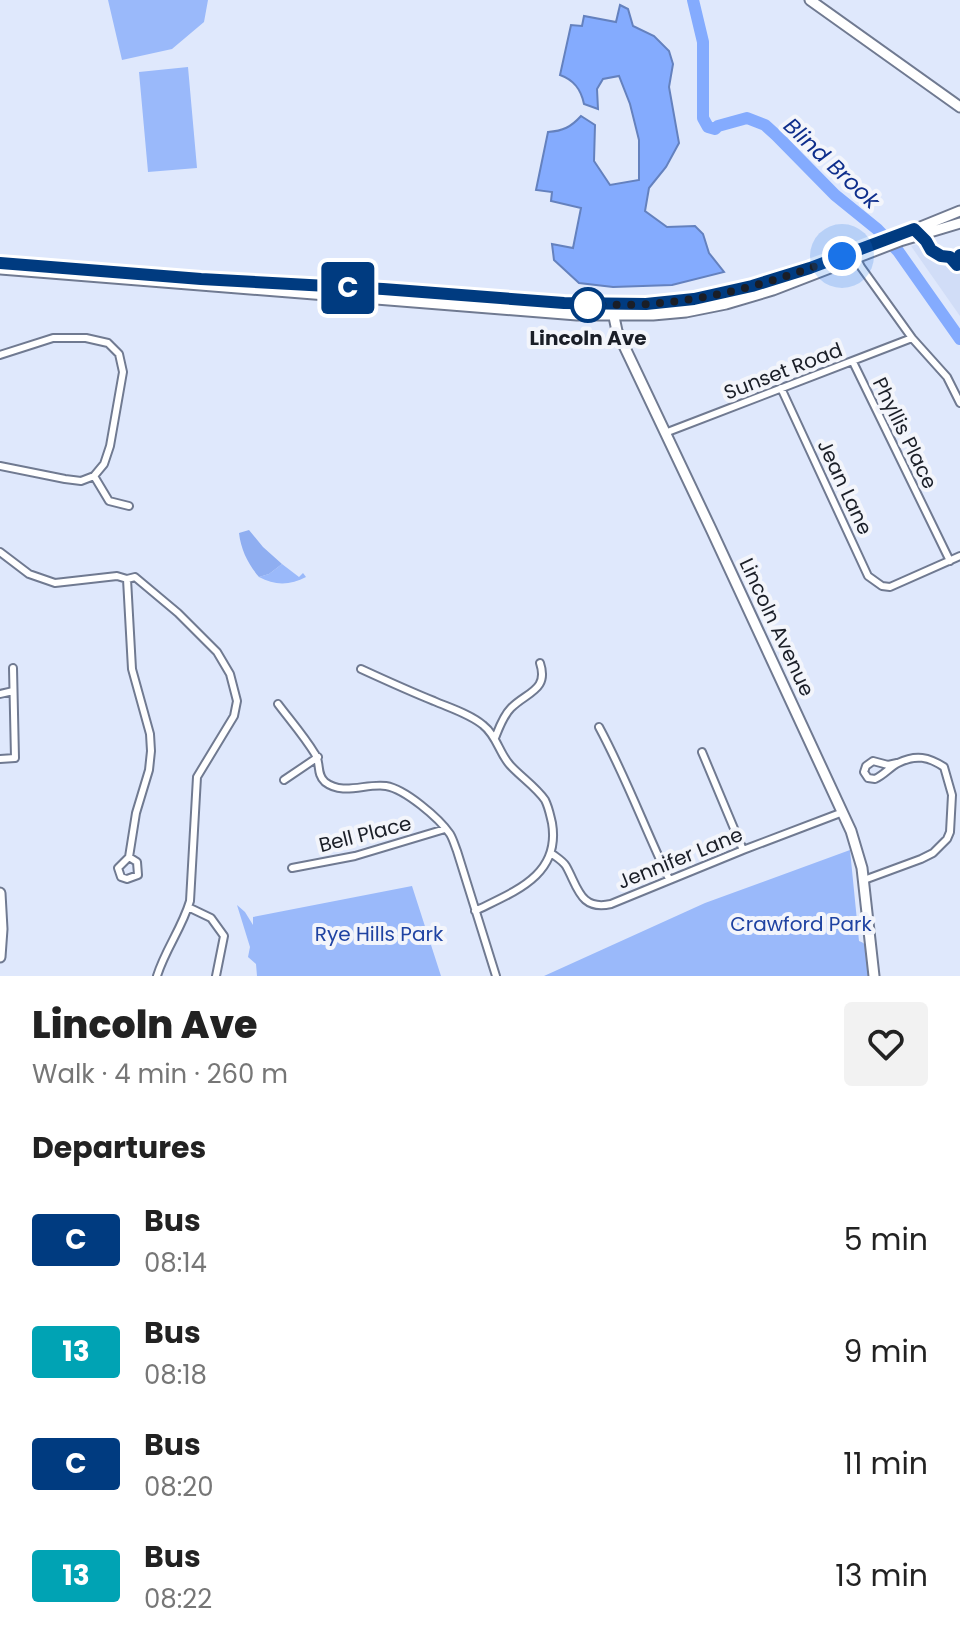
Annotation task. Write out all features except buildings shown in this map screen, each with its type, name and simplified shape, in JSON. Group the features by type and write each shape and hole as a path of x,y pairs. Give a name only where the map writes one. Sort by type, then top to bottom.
{"main road":[{"path":"810,0 960,107"},
{"path":"0,269 577,315 678,313 726,304 773,290 960,211"},
{"path":"901,238 960,223"},
{"path":"0,263 612,305 669,302 738,290 855,255"},
{"name":"Lincoln Avenue","path":"612,305 617,331 857,847 864,880 874,976"},
{"path":"0,893 0,957"}],"street":[{"path":"855,255 912,338 947,377 960,403"},
{"path":"0,355 44,340 67,337 99,341 108,343 119,354 123,372 110,446 104,464 94,476 81,481 0,466"},
{"name":"Sunset Road","path":"665,433 912,338"},
{"name":"Phyllis Place","path":"853,362 950,561"},
{"name":"Jean Lane","path":"781,388 868,576 882,586 890,587 950,561"},
{"path":"94,476 109,501 129,506"},
{"path":"0,552 29,574 55,583 135,577 212,645 230,674 237,701 234,716 197,777 192,888 188,907 157,976"},
{"path":"950,561 960,556"},
{"path":"127,579 132,669 145,711 151,751 129,857"},
{"path":"495,738 510,709 539,686 543,678 540,663"},
{"path":"0,759 15,758 13,668"},
{"path":"361,669 482,724 495,738 503,757 547,804 554,842 551,853 535,878 522,888 475,911"},
{"path":"0,694 13,691"},
{"path":"278,704 318,757 320,776 334,787 378,786 395,789 433,816 449,833 496,976"},
{"path":"599,727 617,759 669,879"},
{"path":"702,752 743,850"},
{"path":"284,780 318,757"},
{"path":"864,880 933,853 950,832 952,795 944,767 929,758 917,757 888,765 873,761 864,772 868,778 875,779 897,763"},
{"name":"Jennifer Lane","path":"551,853 565,865 584,899 596,906 611,904 843,812"},
{"name":"Bell Place","path":"292,868 355,856 445,829"},
{"path":"188,907 211,918 224,936 216,976"}],"shaded area":[{"path":"620,5 628,9 633,26 654,36 669,51 673,64 669,87 679,143 666,167 649,188 645,211 667,227 695,226 703,234 709,253 724,272 672,285 613,287 579,283 554,260 552,244 573,248 581,208 551,201 552,192 536,190 548,132 566,128 581,116 595,125 594,161 610,185 639,180 639,140 619,76 603,79 597,89 598,109 584,104 576,86 560,75 571,25 582,26 584,16 616,22"},
{"path":"930,240 937,251 960,249 960,316 911,246"},
{"path":"249,530 282,564 269,574 259,577 241,545 239,533"}],"green space":[{"path":"108,0 208,0 204,22 172,49 122,60"},
{"path":"188,67 197,168 148,172 139,72"},
{"path":"282,564 299,577 303,573 306,577 283,583 259,577"},
{"name":"Crawford Park","path":"850,850 859,941 868,951 870,976 544,976 705,903"},
{"name":"Rye Hills Park","path":"412,886 441,976 257,976 256,964 248,957 250,947 237,905 253,925 253,917"}],"waterway":[{"name":"Blind Brook","path":"693,0 703,42 703,118 708,127 715,129 747,118 765,125 835,195 877,229 898,251 960,339"}],"bus line":[{"name":"C","path":"0,263 619,305 681,301 738,290 810,268 914,229 934,254 950,257 957,265 960,255"}],"place":[{"name":"Lincoln Ave","path":"588,305"}],"route":[{"path":"588,305 656,304 705,297 766,283 842,256"}]}
